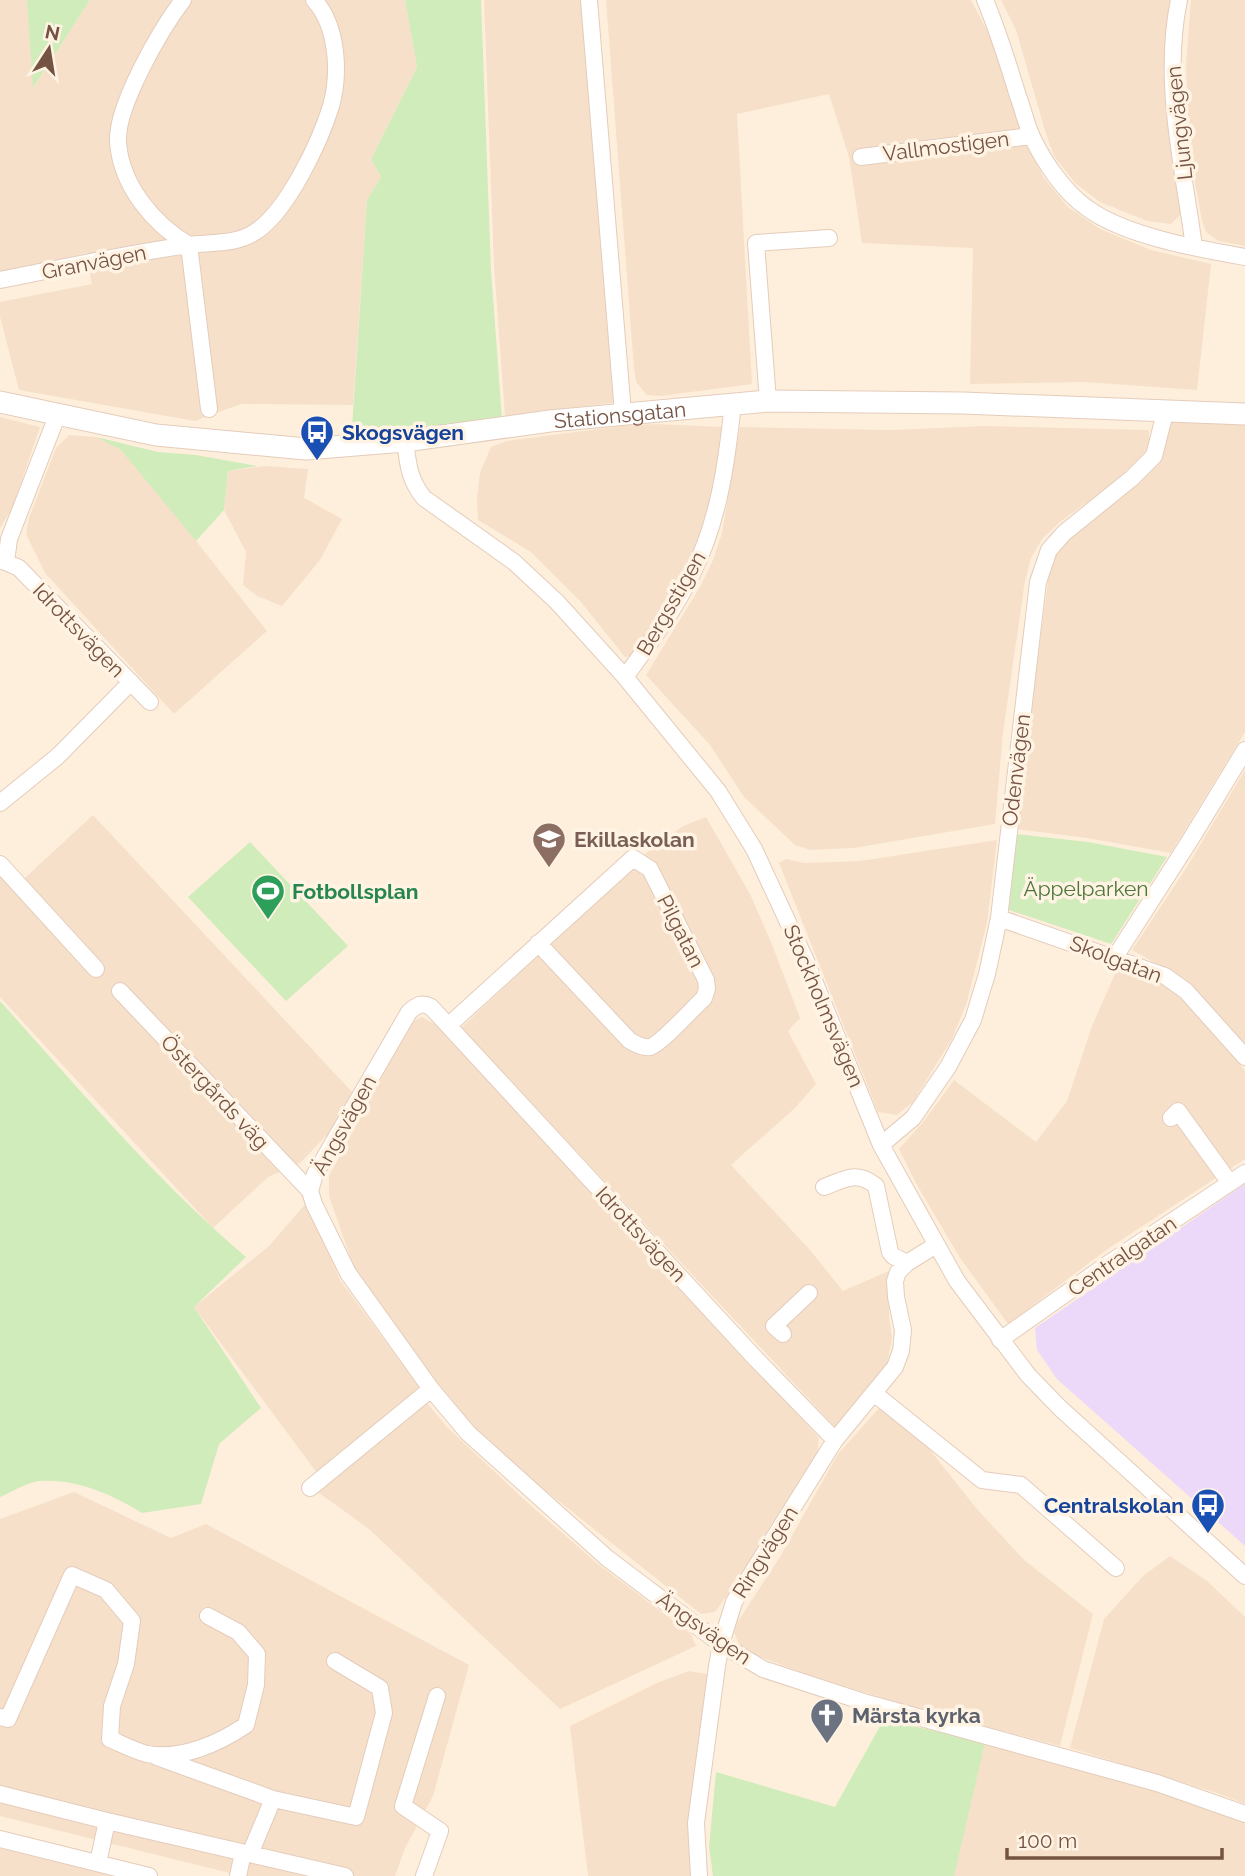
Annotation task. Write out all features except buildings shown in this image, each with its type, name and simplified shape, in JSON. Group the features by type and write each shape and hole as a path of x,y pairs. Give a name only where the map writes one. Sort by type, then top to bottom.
{"street":[{"path":"183,0 133,85 120,124 118,140 122,164 130,183 149,213 172,235 188,245 209,409"},
{"name":"Granvägen","path":"0,281 188,245 242,238 266,224 299,178 322,134 332,103 336,71 333,43 326,21 314,0"},
{"path":"589,0 623,414"},
{"path":"985,0 1031,136 1052,170 1087,209 1140,233 1245,257"},
{"name":"Ljungvägen","path":"1179,0 1171,65 1176,127 1194,247"},
{"name":"Vallmostigen","path":"861,156 1031,136"},
{"path":"768,401 756,243 829,238"},
{"name":"Stationsgatan","path":"0,402 156,436 306,449 405,441 550,421 768,401 863,401 1245,414"},
{"name":"Bergsstigen","path":"625,677 658,632 692,574 708,538 724,475 733,403"},
{"name":"Odenvägen","path":"881,1145 913,1118 948,1067 973,1020 987,974 999,918 1038,582 1049,550 1154,456 1166,410"},
{"path":"3,562 9,539 57,416"},
{"name":"Stockholmsvägen","path":"405,441 409,473 414,486 424,498 514,562 536,581 625,677 718,791 754,849 806,961 881,1145 957,1281 1000,1340 1028,1375 1060,1408 1245,1576"},
{"name":"Idrottsvägen","path":"3,562 19,568 150,702"},
{"path":"0,803 58,756 131,682"},
{"path":"1115,957 1245,750"},
{"name":"Pilgatan","path":"449,1025 538,943 633,858 650,869 706,980 708,989 704,998 660,1041 650,1047 638,1046 629,1040 538,943"},
{"path":"0,864 96,969"},
{"name":"Skolgatan","path":"999,918 1165,976 1186,991 1243,1051"},
{"name":"Östergårds väg","path":"120,991 310,1191"},
{"name":"Ängsvägen","path":"449,1025 425,1004 417,1005 409,1012 315,1174 310,1191 348,1273 431,1388 468,1433 607,1558 721,1644 763,1669 867,1703 1157,1783 1245,1814"},
{"name":"Idrottsvägen","path":"449,1025 756,1359 835,1440"},
{"path":"1171,1118 1178,1111 1230,1183"},
{"name":"Centralgatan","path":"1000,1340 1245,1173"},
{"path":"824,1187 863,1176 876,1186 893,1256 908,1263 936,1245"},
{"name":"Ringvägen","path":"699,1876 696,1823 721,1644 734,1602 835,1440 895,1367 901,1351 903,1330 895,1281 898,1272 908,1263"},
{"path":"783,1334 774,1326 809,1293"},
{"path":"310,1488 431,1388"},
{"path":"875,1394 982,1480 1021,1485 1116,1568"},
{"path":"0,1717 8,1719 72,1576 106,1590 132,1621 126,1664 112,1706 110,1739 273,1799 356,1817 384,1713 380,1688 335,1661"},
{"path":"147,1754 182,1753 222,1741 246,1725 256,1685 257,1654 238,1632 208,1616"},
{"path":"424,1876 440,1831 403,1806 437,1696"},
{"path":"0,1794 345,1876"},
{"path":"237,1876 273,1799"},
{"path":"98,1863 107,1821"},
{"path":"0,1839 149,1876"}],"shaded area":[{"path":"0,0 27,0 34,87 90,0 405,0 417,67 371,159 381,177 367,200 353,405 241,404 195,421 19,390 0,317 0,302 92,284 86,253 0,276"},
{"path":"484,0 588,0 619,402 505,416 494,266"},
{"path":"606,0 971,0 990,36 1029,150 1044,178 1068,207 1100,229 1151,250 1211,264 1197,390 1085,382 970,384 973,248 862,243 849,157 829,94 737,114 752,384 661,396 647,395 636,382 634,369"},
{"path":"1001,0 1170,0 1164,64 1182,213 1171,224 1147,221 1100,202 1075,183 1054,156 1016,30"},
{"path":"1191,0 1245,0 1245,246 1218,241 1206,232 1202,221 1189,150 1186,65"},
{"path":"1170,411 1245,414 1245,732 1171,853 1016,829 1050,565 1059,547 1144,475"},
{"path":"0,417 40,427 12,509 0,528"},
{"path":"656,424 724,427 710,508 687,574 652,630 630,656 625,657 580,601 531,552 478,520 480,473 491,447 507,441"},
{"path":"983,426 1149,430 1149,441 1144,455 1111,485 1060,522 1043,538 1031,558 1025,581 1003,733 995,824 854,848 811,850 795,845 744,797 710,745 646,675 700,587 713,560 722,533 740,427 891,430"},
{"path":"69,435 96,437 121,449 267,631 174,714 45,573 26,534 29,518 56,448"},
{"path":"265,466 308,469 304,498 342,519 320,560 282,606 257,596 243,585 246,552 224,510 228,471"},
{"path":"1245,770 1245,1048 1171,972 1132,950 1185,870"},
{"path":"93,815 354,1094 328,1134 300,1163 268,1177 213,1228 0,997 0,869 15,887"},
{"path":"706,817 751,896 773,947 800,1018 788,1031 816,1084 795,1108 731,1165 810,1250 843,1291 891,1270 889,1316 892,1338 887,1364 835,1427 461,1028 646,853 683,826"},
{"path":"997,840 987,923 966,1005 952,1039 913,1102 897,1115 878,1112 779,863 786,859 804,863 860,861"},
{"path":"1119,965 1161,981 1200,1016 1245,1071 1245,1159 1109,1248 1008,1324 960,1258 899,1149 954,1080 1036,1142 1067,1101 1092,1026"},
{"path":"422,1017 449,1032 819,1438 817,1456 763,1546 715,1612 701,1614 512,1464 467,1420 430,1374 353,1265 329,1196 329,1176 411,1022"},
{"path":"1245,1184 1245,1546 1057,1379 1037,1350 1035,1328"},
{"path":"307,1202 340,1280 422,1391 317,1473 194,1307 269,1246"},
{"path":"426,1402 448,1428 529,1504 598,1564 691,1634 696,1646 560,1709 369,1529 315,1490"},
{"path":"881,1406 926,1445 977,1509 1024,1560 1093,1614 1060,1746 925,1711 806,1674 753,1654 739,1645 733,1629 780,1557 838,1454"},
{"path":"74,1492 171,1538 206,1524 469,1665 433,1796 405,1848 395,1876 242,1876 0,1816 0,1519"},
{"path":"1170,1556 1207,1581 1245,1617 1245,1804 1070,1748 1104,1619 1143,1576"},
{"path":"689,1671 712,1675 689,1816 691,1876 588,1876 570,1726 659,1682"},
{"path":"985,1743 1161,1791 1245,1820 1245,1876 953,1876"},
{"path":"0,1848 113,1876 0,1876"}],"green space":[{"path":"27,0 90,0 33,88"},
{"path":"405,0 481,0 491,270 502,419 394,435 352,428 367,200 381,177 371,159 417,67"},
{"path":"96,437 158,452 196,455 257,466 228,471 224,510 196,541 121,450"},
{"name":"Äppelparken","path":"1016,834 1088,842 1167,857 1111,944 1009,910"},
{"name":"Fotbollsplan","path":"250,842 348,946 286,1001 188,897"},
{"path":"0,1001 149,1165 246,1257 194,1307 261,1408 219,1444 201,1504 142,1513 94,1489 53,1481 30,1483 0,1497"},
{"path":"884,1719 985,1743 954,1876 713,1876 709,1847 716,1772 835,1807"}],"place":[{"name":"Skogsvägen","path":"317,462"},
{"name":"Ekillaskolan","path":"549,869"},
{"name":"Fotbollsplan","path":"268,921"},
{"name":"Centralskolan","path":"1208,1535"},
{"name":"Märsta kyrka","path":"827,1745"}]}
